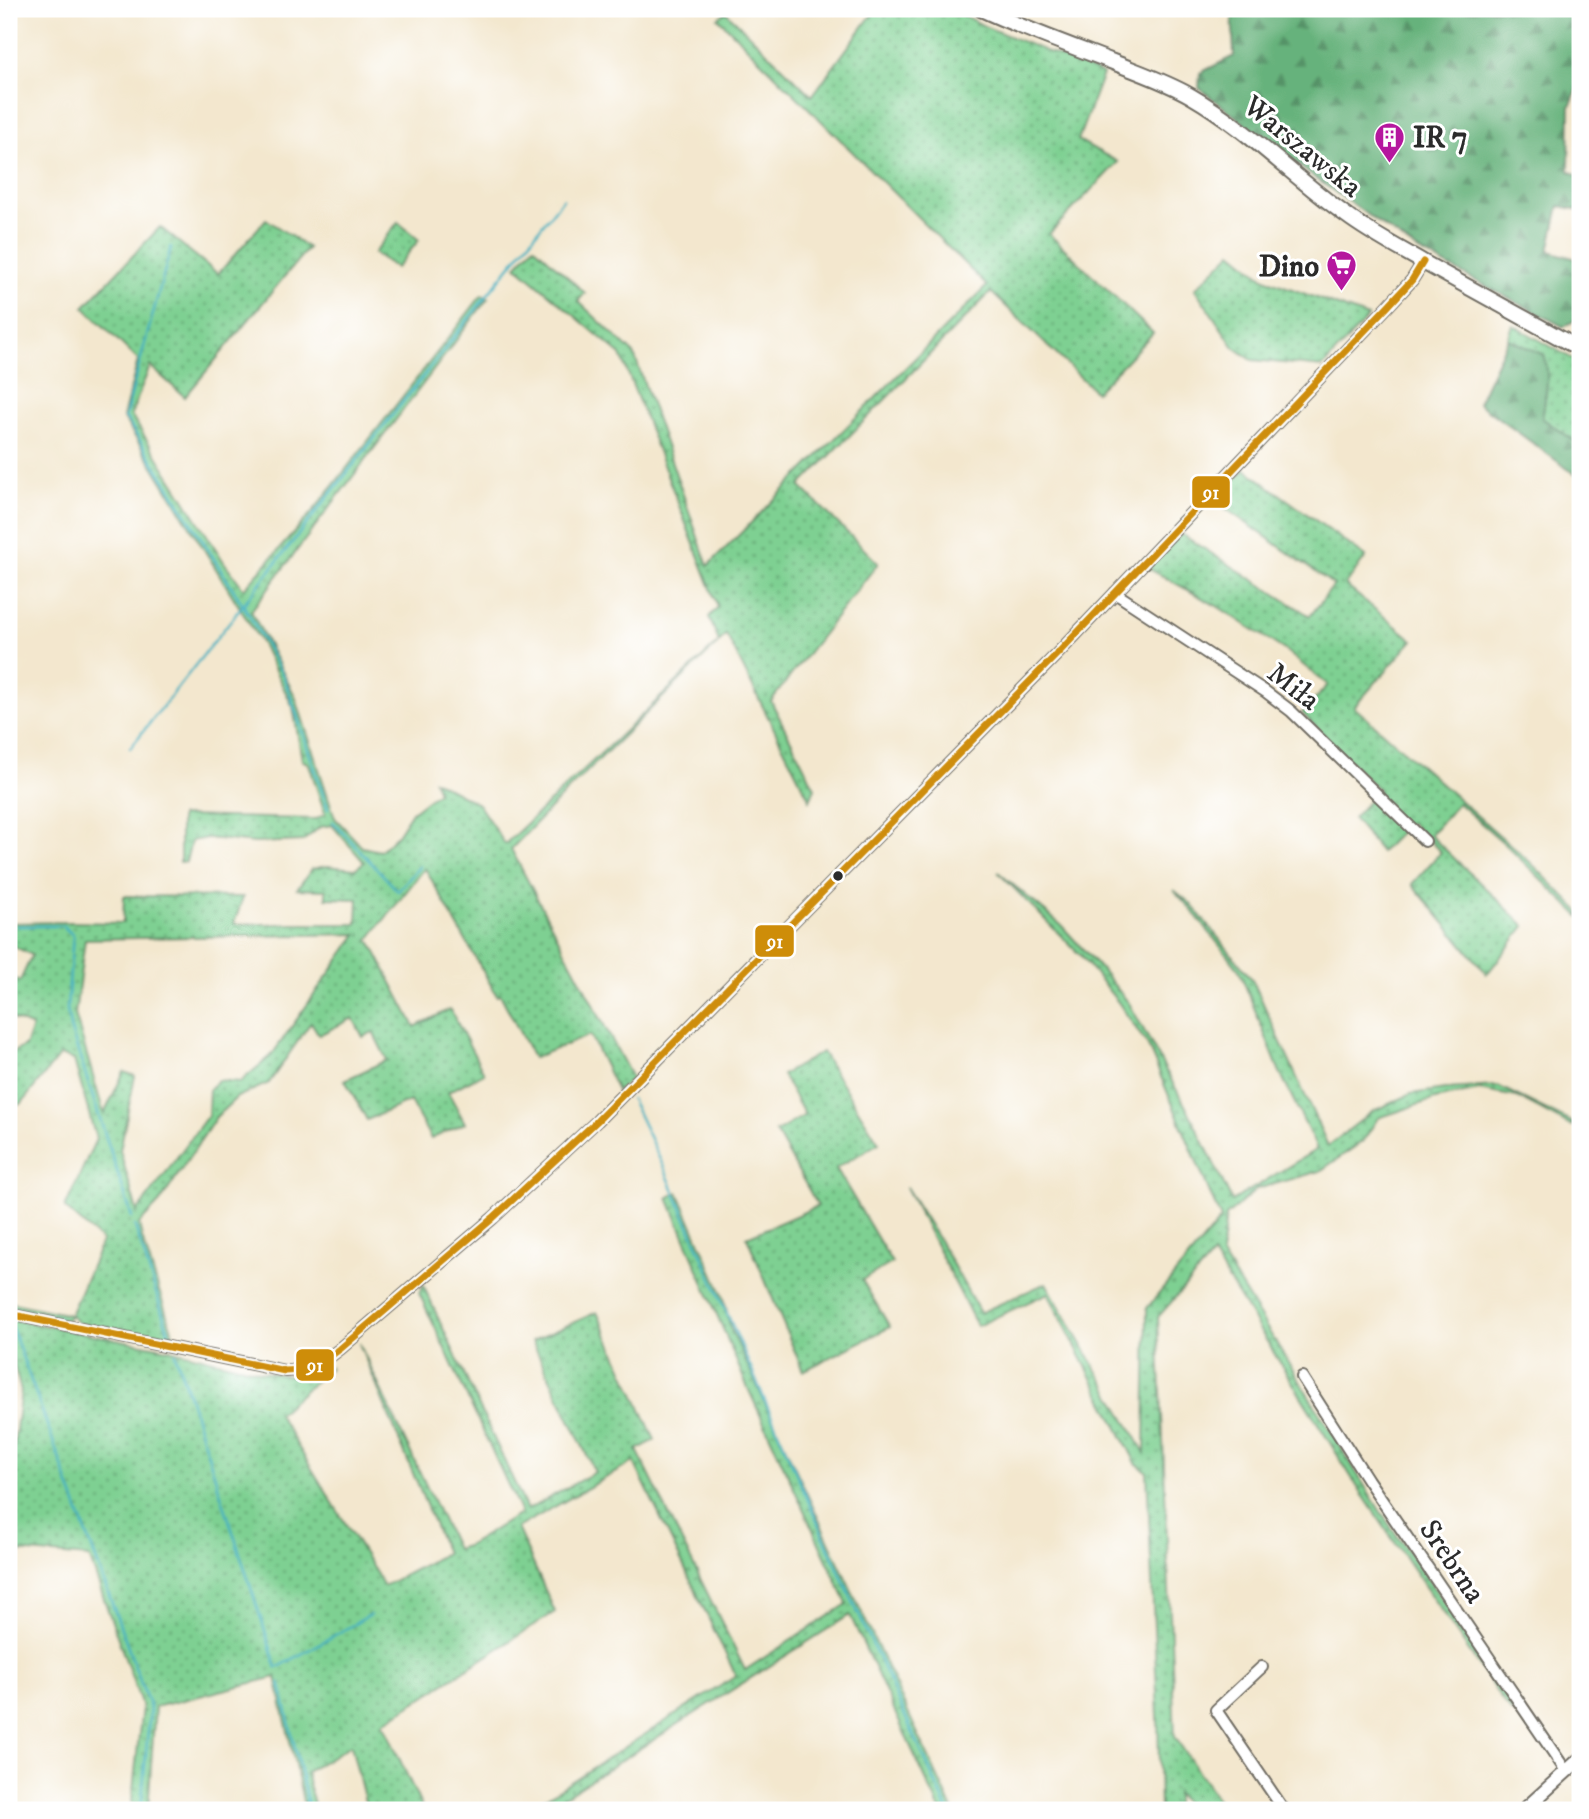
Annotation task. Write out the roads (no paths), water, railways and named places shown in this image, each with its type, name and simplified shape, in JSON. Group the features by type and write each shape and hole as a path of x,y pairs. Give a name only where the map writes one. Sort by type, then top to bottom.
{"main road":[{"name":"Warszawska","path":"981,9 1189,94 1248,134 1348,217 1580,349"}],"street":[{"path":"9,1314 285,1371 303,1370 324,1361 483,1227 597,1121 1212,493 1412,280 1423,262"},
{"name":"Miła","path":"1115,593 1291,711 1425,841"},
{"name":"Srebrna","path":"1302,1377 1368,1480 1566,1771"},
{"path":"1262,1667 1216,1710 1284,1810"},
{"path":"1524,1810 1580,1759"}],"waterway":[{"path":"130,748 563,199"},
{"path":"171,247 125,417 248,613 284,677 328,809"},
{"path":"333,822 398,891 420,866"},
{"path":"17,926 63,926 73,935 67,1009 70,1027 132,1217"},
{"path":"631,1099 665,1170 830,1551 948,1810"},
{"path":"135,1226 170,1337"},
{"path":"9,1308 60,1319"},
{"path":"9,1320 150,1708 141,1810"},
{"path":"175,1353 277,1668 370,1615"},
{"path":"280,1682 309,1810"}],"place":[{"name":"IR 7","path":"1390,164"},
{"name":"Dino","path":"1342,293"}]}
